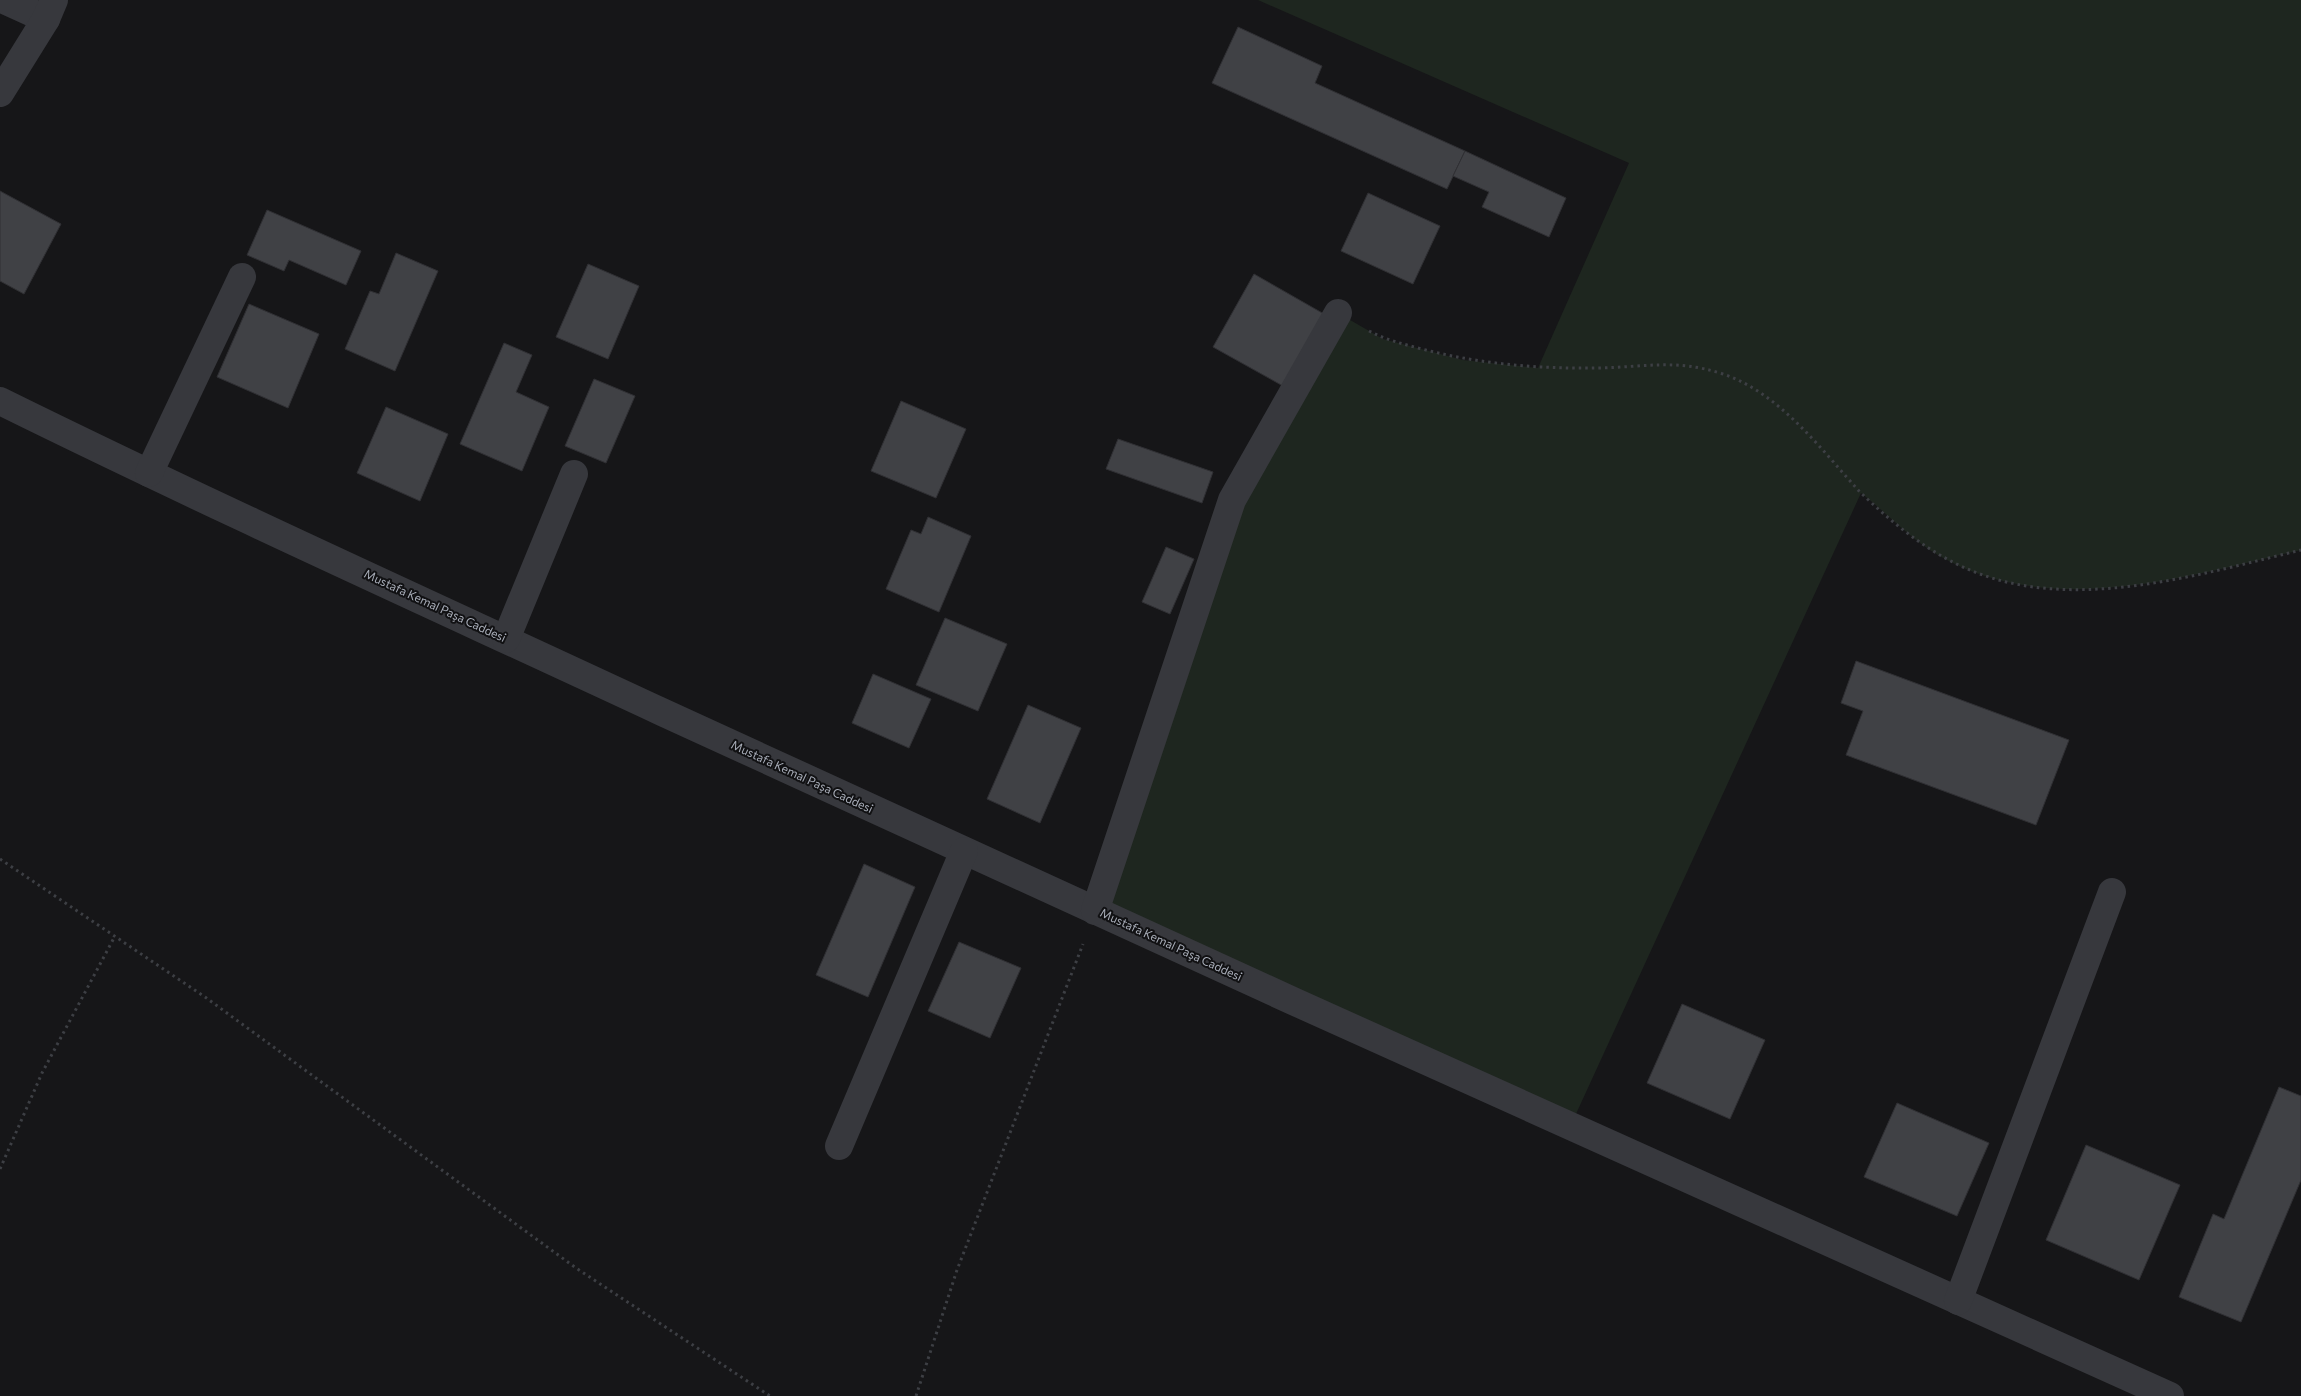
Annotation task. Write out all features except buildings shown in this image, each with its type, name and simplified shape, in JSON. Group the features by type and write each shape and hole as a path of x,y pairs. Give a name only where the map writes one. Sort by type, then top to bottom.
{"street":[{"path":"0,93 50,10 4,0"},
{"path":"148,473 242,276"},
{"path":"1095,911 1232,500 1338,313"},
{"name":"Mustafa Kemal Paşa Caddesi","path":"0,401 148,473 964,851 1608,1145 2170,1396"},
{"path":"506,639 574,474"},
{"path":"839,1146 964,851"},
{"path":"1958,1301 2112,892"}],"path":[{"path":"1338,313 1383,338 1463,360 1538,368 1602,368 1649,364 1688,365 1723,374 1752,389 1783,410 1821,447 1861,493 1900,527 1938,555 1980,575 2031,587 2089,589 2173,580 2301,550"},
{"path":"0,859 205,997 576,1268 770,1396"},
{"path":"916,1396 958,1270 1095,911"},
{"path":"0,1169 42,1073 115,936"}],"shaded area":[{"path":"1258,0 2301,0 2301,550 2164,581 2118,587 2071,589 2025,585 1981,575 1938,555 1917,541 1861,493 1570,1127 1095,911 1232,500 1338,313 1383,339 1463,360 1538,368 1629,163"}]}
